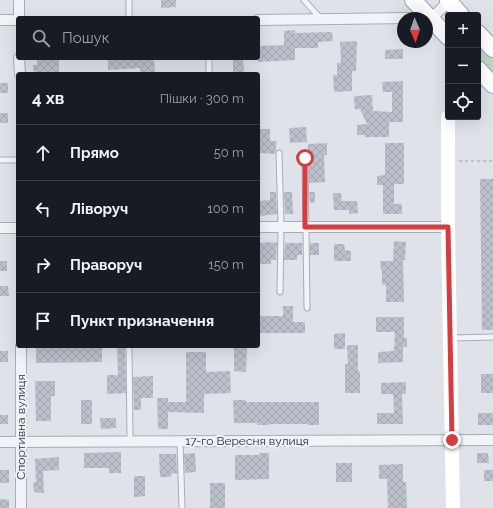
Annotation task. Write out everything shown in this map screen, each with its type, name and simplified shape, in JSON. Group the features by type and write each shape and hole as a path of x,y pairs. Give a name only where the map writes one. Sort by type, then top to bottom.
{"main road":[{"path":"413,0 423,12"},
{"path":"448,1 458,12"},
{"path":"433,23 445,34"},
{"path":"481,36 493,49"}],"street":[{"path":"19,0 19,16"},
{"path":"433,15 448,1"},
{"path":"260,20 397,18"},
{"path":"0,20 16,19"},
{"path":"19,60 20,72"},
{"path":"448,120 452,508"},
{"path":"260,227 448,227"},
{"path":"0,228 16,228"},
{"name":"Спортивна вулиця","path":"21,348 21,508"},
{"name":"17-го Вересня вулиця","path":"0,442 493,440"}],"lane":[{"path":"129,0 129,16"},
{"path":"304,0 321,20"},
{"path":"209,60 210,72"},
{"path":"279,153 281,227 280,292"},
{"path":"305,158 307,308"},
{"path":"0,160 16,160"},
{"path":"450,338 493,337"},
{"path":"129,348 130,441"},
{"path":"180,441 182,508"}],"path":[{"path":"448,161 492,161"}],"green space":[{"path":"481,46 493,59 493,76 481,63"}],"building":[{"path":"161,0 176,0 176,7 161,8"},
{"path":"295,30 295,33 332,32 333,41 318,42 318,48 295,48 295,60 258,62 258,60 260,60 260,46 284,45 284,31"},
{"path":"357,41 356,71 352,71 352,91 334,92 333,75 337,75 337,63 341,63 340,42"},
{"path":"403,49 403,59 385,59 385,50"},
{"path":"37,60 59,60 59,72 34,72 33,65 37,65"},
{"path":"108,60 154,60 155,72 140,72 140,68 108,70"},
{"path":"233,60 243,60 244,72 233,72"},
{"path":"403,81 403,122 389,122 389,137 365,137 365,135 357,135 357,125 367,124 360,109 355,109 354,96 372,95 373,111 392,112 392,92 383,92 382,82"},
{"path":"0,83 8,83 8,93 0,93"},
{"path":"0,113 8,113 8,123 0,123"},
{"path":"306,127 307,142 290,143 289,128"},
{"path":"260,129 270,129 270,141 277,141 275,154 260,153"},
{"path":"327,143 327,155 324,155 325,182 309,183 308,144"},
{"path":"385,143 404,143 404,184 394,184 394,204 402,204 402,214 383,214 383,185 377,185 377,176 385,175"},
{"path":"480,179 493,179 493,330 482,330"},
{"path":"270,192 276,192 277,214 260,216 260,201 270,200"},
{"path":"284,192 292,192 293,214 285,214"},
{"path":"309,192 315,192 315,202 310,203"},
{"path":"333,193 341,193 342,201 357,201 358,213 349,214 349,210 334,210"},
{"path":"394,241 406,242 405,260 403,260 404,302 386,302 386,285 382,285 382,270 380,261 393,261"},
{"path":"260,243 277,243 276,260 271,260 271,264 260,264"},
{"path":"285,243 302,243 302,255 297,255 297,260 284,260"},
{"path":"310,243 319,243 319,255 310,255"},
{"path":"334,244 344,244 345,250 351,251 351,261 334,261"},
{"path":"0,261 7,261 7,271 0,271"},
{"path":"0,286 8,286 9,296 0,296"},
{"path":"283,306 293,306 293,322 305,322 305,333 260,333 260,316 283,316"},
{"path":"376,317 404,317 404,338 407,338 407,347 403,347 403,362 378,363 378,352 394,351 395,332 376,332"},
{"path":"345,333 345,349 334,349 334,334"},
{"path":"347,345 358,345 360,393 345,393 345,364 348,364"},
{"path":"36,348 102,348 102,362 36,363"},
{"path":"117,348 125,348 126,393 107,394 107,375 118,375"},
{"path":"234,348 247,348 246,372 234,371"},
{"path":"0,351 8,351 8,362 0,362"},
{"path":"186,352 206,352 206,372 230,371 231,393 204,394 204,413 168,412 168,429 158,429 157,398 168,398 168,402 186,402"},
{"path":"481,374 493,374 493,393 481,393"},
{"path":"153,376 153,398 141,398 141,410 134,410 133,377"},
{"path":"35,381 55,381 55,396 51,396 51,421 36,421"},
{"path":"406,382 406,394 402,394 403,424 377,424 377,413 394,413 393,394 381,394 381,383"},
{"path":"81,400 92,400 92,424 81,424"},
{"path":"233,400 246,400 246,402 319,402 319,425 257,425 257,423 234,423"},
{"path":"478,413 493,413 493,425 478,425"},
{"path":"0,415 8,415 8,424 0,424"},
{"path":"100,418 116,418 116,428 101,429"},
{"path":"121,452 121,473 109,473 109,468 84,468 84,453"},
{"path":"195,453 196,472 185,473 184,454"},
{"path":"259,453 269,453 269,479 235,480 235,455 259,455"},
{"path":"477,453 488,453 489,463 477,463"},
{"path":"159,454 176,454 177,473 171,474 171,477 160,477"},
{"path":"59,457 59,470 43,471 44,493 34,492 33,483 36,482 35,459"},
{"path":"336,463 352,463 352,482 336,482"},
{"path":"403,464 403,482 406,482 407,508 388,508 387,479 379,479 379,465"},
{"path":"0,470 9,470 9,483 0,483"},
{"path":"484,470 493,470 493,481 484,481"},
{"path":"134,476 145,476 145,496 134,497"},
{"path":"210,483 225,483 225,508 210,508"},
{"path":"0,499 9,500 9,508 0,508"}],"route":[{"path":"305,158 305,227 448,227 452,440"}]}
